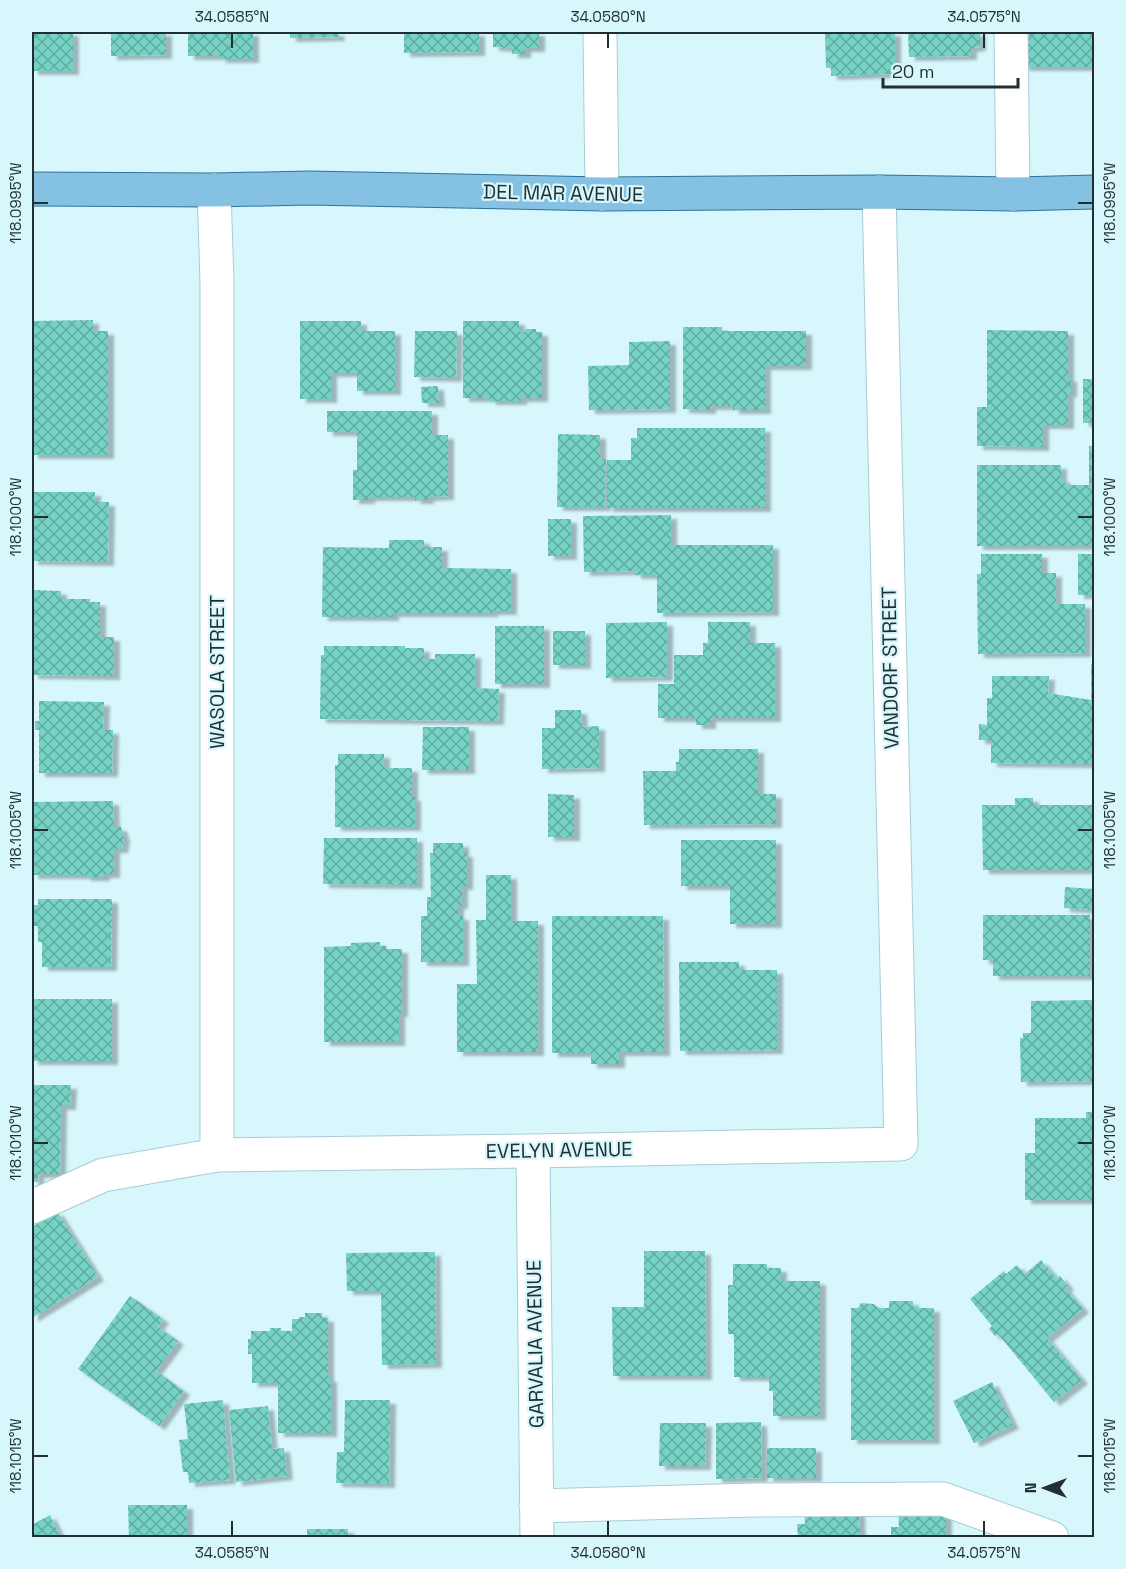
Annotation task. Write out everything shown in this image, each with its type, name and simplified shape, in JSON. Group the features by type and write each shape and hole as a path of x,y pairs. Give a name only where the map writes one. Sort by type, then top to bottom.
{"main road":[{"name":"DEL MAR AVENUE","path":"32,189 309,188 602,194 1095,192"}],"street":[{"path":"600,32 602,194"},
{"path":"1011,32 1013,194"},
{"name":"WASOLA STREET","path":"214,190 217,282 217,1155"},
{"name":"VANDORF STREET","path":"879,192 901,1144"},
{"name":"EVELYN AVENUE","path":"32,1207 103,1175 217,1155 901,1144"},
{"name":"GARVALIA AVENUE","path":"533,1151 537,1522"},
{"path":"537,1522 754,1500 943,1498 1052,1538"}],"building":[{"path":"32,32 73,32 73,71 32,71"},
{"path":"111,32 166,32 166,55 111,56"},
{"path":"188,32 253,32 253,59 188,56"},
{"path":"290,32 338,32 339,37 290,38"},
{"path":"404,32 479,32 479,52 404,53"},
{"path":"493,32 539,32 539,48 525,48 525,54 512,54 512,48 493,47"},
{"path":"825,32 895,32 895,66 892,66 892,74 831,76 831,68 826,68"},
{"path":"908,32 980,32 980,47 971,48 971,56 909,57"},
{"path":"1023,32 1094,32 1094,67 1023,67"},
{"path":"93,320 93,331 108,331 108,455 32,455 32,321"},
{"path":"300,321 361,321 361,331 395,331 395,391 357,391 357,373 331,373 331,399 300,399"},
{"path":"463,321 519,321 519,332 525,332 525,329 536,329 536,332 542,332 542,398 490,401 490,398 463,398"},
{"path":"683,327 722,327 722,331 806,331 806,366 765,366 765,410 733,410 733,406 710,406 710,410 683,409"},
{"path":"987,330 1068,331 1068,378 1071,378 1071,394 1068,393 1068,425 1043,425 1043,447 977,446 977,407 987,407"},
{"path":"415,331 457,331 456,378 414,377"},
{"path":"670,341 670,409 589,410 588,366 629,365 629,342"},
{"path":"1083,379 1094,379 1094,423 1083,423"},
{"path":"438,386 439,403 422,403 421,387"},
{"path":"327,411 432,411 432,435 448,435 448,496 428,497 428,500 415,500 415,497 369,497 369,500 353,500 353,470 357,470 357,432 327,432"},
{"path":"637,428 765,428 765,508 607,508 607,460 631,460 631,438 637,438"},
{"path":"558,434 600,435 600,459 606,459 605,507 557,507"},
{"path":"1089,446 1094,446 1094,546 977,546 977,465 1061,465 1061,479 1065,479 1065,485 1089,485"},
{"path":"32,492 95,492 95,502 109,502 108,562 32,561"},
{"path":"671,515 671,545 773,545 773,612 657,613 657,575 635,575 635,571 584,572 583,516"},
{"path":"548,519 571,519 571,556 548,556"},
{"path":"389,540 424,540 424,547 442,547 442,568 511,569 511,611 393,613 393,617 322,617 323,547 389,548"},
{"path":"981,554 1042,554 1042,573 1056,573 1056,604 1085,604 1085,653 978,654 977,574 981,574"},
{"path":"1078,554 1094,554 1094,595 1078,595"},
{"path":"32,590 61,591 61,599 90,599 90,602 100,602 100,637 114,637 114,676 32,675"},
{"path":"667,622 667,677 606,678 606,623"},
{"path":"708,622 750,622 750,643 775,643 775,718 710,718 710,725 696,725 696,718 658,718 658,684 674,684 674,655 703,655 703,643 708,643"},
{"path":"495,626 544,626 544,684 495,684"},
{"path":"553,631 585,631 585,665 553,665"},
{"path":"324,646 424,648 424,659 435,659 435,654 475,654 475,688 499,689 498,721 320,719 321,655 324,655"},
{"path":"1091,664 1094,664 1094,764 991,763 991,740 979,740 979,724 987,725 987,698 992,698 992,676 1049,676 1048,693 1091,700"},
{"path":"39,701 104,702 103,730 113,730 112,773 39,773 39,730 35,730 35,721 39,721"},
{"path":"555,710 581,710 582,727 599,726 599,768 542,769 542,728 555,728"},
{"path":"423,727 469,727 469,770 422,770"},
{"path":"679,749 758,749 758,794 776,794 776,824 644,825 643,771 676,771"},
{"path":"338,754 384,754 384,768 412,768 415,827 335,827 335,765 338,765"},
{"path":"548,794 574,795 574,837 548,837"},
{"path":"1015,798 1033,798 1033,805 1093,805 1094,870 983,870 982,805 1015,805"},
{"path":"113,801 114,827 121,827 124,838 122,849 114,849 114,874 104,874 104,877 32,875 32,802"},
{"path":"324,838 417,838 417,885 323,884"},
{"path":"681,840 776,840 776,924 730,924 730,886 681,886"},
{"path":"433,843 463,843 463,853 467,853 467,886 462,886 462,905 458,905 458,916 463,916 463,962 421,962 421,916 427,916 427,897 431,897 430,853 433,853"},
{"path":"486,875 511,875 511,921 538,921 538,1052 457,1052 457,984 477,984 476,920 486,920"},
{"path":"1065,887 1094,889 1094,910 1064,908"},
{"path":"38,899 112,899 111,967 42,967 42,942 38,942 38,926 32,926 32,905 38,905"},
{"path":"983,915 1090,915 1090,976 993,976 993,960 983,960"},
{"path":"552,916 663,916 664,1052 619,1052 619,1064 591,1064 591,1053 552,1053"},
{"path":"380,942 380,946 386,946 386,949 402,949 402,1013 399,1013 399,1042 324,1042 324,947"},
{"path":"679,962 739,962 739,970 777,970 777,1050 680,1051"},
{"path":"32,999 112,999 112,1061 32,1061"},
{"path":"1094,1000 1094,1081 1021,1082 1020,1038 1023,1038 1023,1033 1031,1033 1031,1001"},
{"path":"32,1085 71,1085 70,1106 61,1106 60,1174 38,1174 38,1182 32,1182"},
{"path":"1086,1112 1094,1112 1094,1200 1025,1200 1025,1153 1035,1153 1035,1118 1086,1118"},
{"path":"57,1211 98,1277 32,1318 32,1227"},
{"path":"644,1251 705,1251 706,1376 613,1376 612,1307 644,1307"},
{"path":"435,1252 436,1364 382,1365 381,1291 347,1291 346,1253"},
{"path":"1041,1260 1057,1279 1060,1276 1068,1286 1065,1288 1083,1309 1047,1338 1082,1380 1054,1402 998,1334 995,1336 989,1329 992,1326 970,1299 1004,1271 1006,1274 1017,1265 1025,1274"},
{"path":"733,1264 767,1264 767,1268 781,1268 781,1281 820,1281 820,1416 773,1416 773,1391 769,1391 769,1377 734,1377 734,1334 728,1334 728,1285 733,1285"},
{"path":"130,1296 163,1319 158,1327 178,1341 156,1371 184,1391 159,1426 78,1369"},
{"path":"889,1301 913,1301 913,1308 934,1308 934,1440 851,1440 851,1308 858,1308 861,1303 874,1304 878,1308 889,1308"},
{"path":"305,1313 322,1313 322,1318 328,1318 331,1433 278,1433 278,1383 252,1383 252,1354 248,1354 248,1339 251,1339 251,1331 270,1331 270,1328 281,1328 281,1331 292,1331 292,1319 305,1317"},
{"path":"992,1382 1013,1425 974,1443 953,1401"},
{"path":"223,1400 230,1480 189,1483 188,1472 183,1472 179,1440 188,1439 184,1404"},
{"path":"345,1400 390,1400 389,1484 336,1483 337,1452 344,1452"},
{"path":"268,1406 272,1449 284,1448 287,1476 236,1482 229,1410"},
{"path":"761,1422 762,1478 716,1479 716,1423"},
{"path":"660,1423 706,1423 705,1466 659,1466"},
{"path":"767,1448 816,1448 816,1478 767,1478"},
{"path":"128,1505 187,1505 187,1538 129,1538"},
{"path":"804,1509 859,1509 860,1538 798,1537 797,1524 805,1524"},
{"path":"898,1510 946,1510 946,1538 891,1538 891,1527 899,1527"},
{"path":"50,1515 61,1538 32,1538 32,1525"},
{"path":"307,1529 348,1529 348,1538 307,1538"}]}
